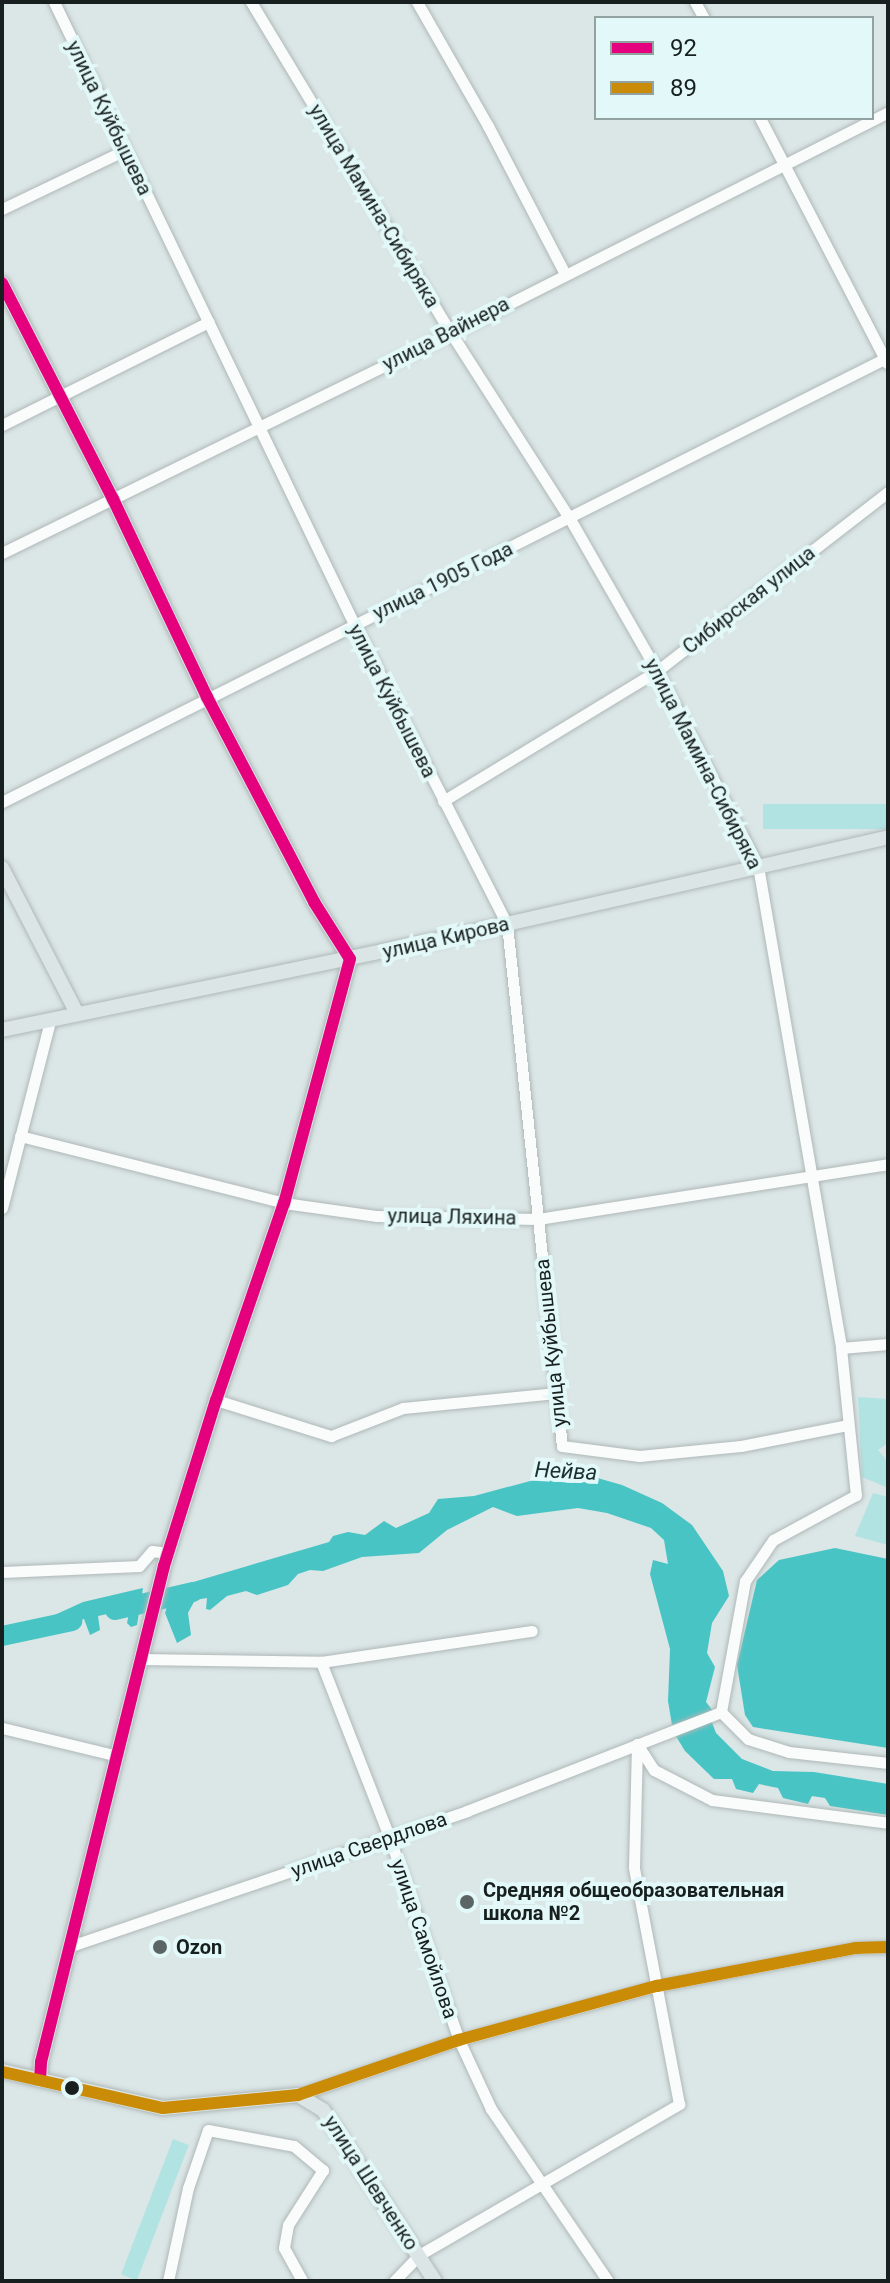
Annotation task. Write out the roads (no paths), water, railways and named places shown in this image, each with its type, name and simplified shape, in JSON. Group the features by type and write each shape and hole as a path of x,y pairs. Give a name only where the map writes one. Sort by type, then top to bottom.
{"main road":[{"path":"2,283 113,499 207,697 314,902 350,959 284,1203 216,1400 166,1559 40,2080"},
{"name":"улица Кирова","path":"2,1030 350,959 888,837"},
{"path":"2,868 77,1013"},
{"path":"2,2071 163,2108 298,2095"},
{"name":"улица Шевченко","path":"298,2095 323,2110 435,2281"}],"street":[{"name":"улица Куйбышева","path":"54,2 354,624 507,924 562,1446 639,1456 741,1446 847,1425"},
{"name":"улица Мамина-Сибиряка","path":"251,2 451,333 570,519 657,671 758,866 841,1348 856,1495 773,1540 745,1581 721,1712"},
{"path":"417,2 488,126 565,274"},
{"path":"761,120 886,362"},
{"name":"улица Вайнера","path":"2,553 451,333 872,120"},
{"path":"2,209 125,150"},
{"path":"2,425 209,322"},
{"name":"улица 1905 Года","path":"2,802 207,697 886,362"},
{"name":"Сибирская улица","path":"443,801 657,671 888,492"},
{"path":"2,1208 50,1021"},
{"name":"улица Ляхина","path":"20,1136 284,1203 377,1216 538,1219 888,1164"},
{"path":"841,1348 888,1344"},
{"path":"216,1400 331,1436 403,1408 556,1393"},
{"path":"2,1572 139,1566 152,1551 166,1559"},
{"path":"140,1659 321,1662 532,1631"},
{"name":"улица Самойлова","path":"321,1662 389,1836 459,2040 491,2109 544,2182 608,2281"},
{"path":"721,1712 748,1739 789,1752 888,1763"},
{"name":"улица Свердлова","path":"71,1946 467,1811 721,1712"},
{"path":"2,1728 118,1756"},
{"path":"637,1744 654,1770 712,1800 888,1823"},
{"path":"394,2281 419,2255 679,2104 634,1867 637,1744"},
{"path":"298,2095 459,2040 657,1986 856,1948 888,1947"},
{"path":"168,2281 188,2188 208,2130 294,2146 323,2170 288,2225 284,2248 302,2281"}],"water":[{"path":"560,1473 587,1475 622,1485 662,1503 692,1525 723,1571 729,1596 712,1623 707,1653 715,1667 706,1702 713,1711 672,1725 668,1701 670,1649 650,1574 653,1560 668,1564 664,1540 651,1528 607,1513 578,1508 517,1516 493,1507 447,1530 419,1553 362,1557 323,1571 310,1570 298,1574 288,1585 257,1595 246,1591 227,1596 210,1610 206,1609 207,1598 195,1600 188,1613 191,1635 177,1643 165,1613 173,1588 329,1542 333,1536 348,1532 365,1535 384,1521 396,1528 429,1513 438,1499 474,1496"},
{"path":"835,1548 888,1559 888,1748 753,1727 745,1715 737,1665 757,1580 779,1560"},
{"path":"143,1588 137,1625 131,1627 127,1623 130,1609 98,1616 100,1630 90,1635 84,1619 66,1623 64,1627 45,1625 48,1618 83,1602"},
{"path":"711,1720 716,1733 742,1759 773,1771 814,1772 888,1784 888,1815 830,1806 825,1798 812,1796 808,1804 783,1798 778,1788 759,1784 753,1793 736,1789 732,1779 714,1779 685,1751 674,1733"}],"waterway":[{"name":"Нейва","path":"115,1610 193,1592"},
{"name":"Нейва","path":"2,1636 72,1621"}],"place":[{"name":"Средняя общеобразовательная школа №2","path":"467,1902"},
{"name":"Ozon","path":"160,1947"}]}
